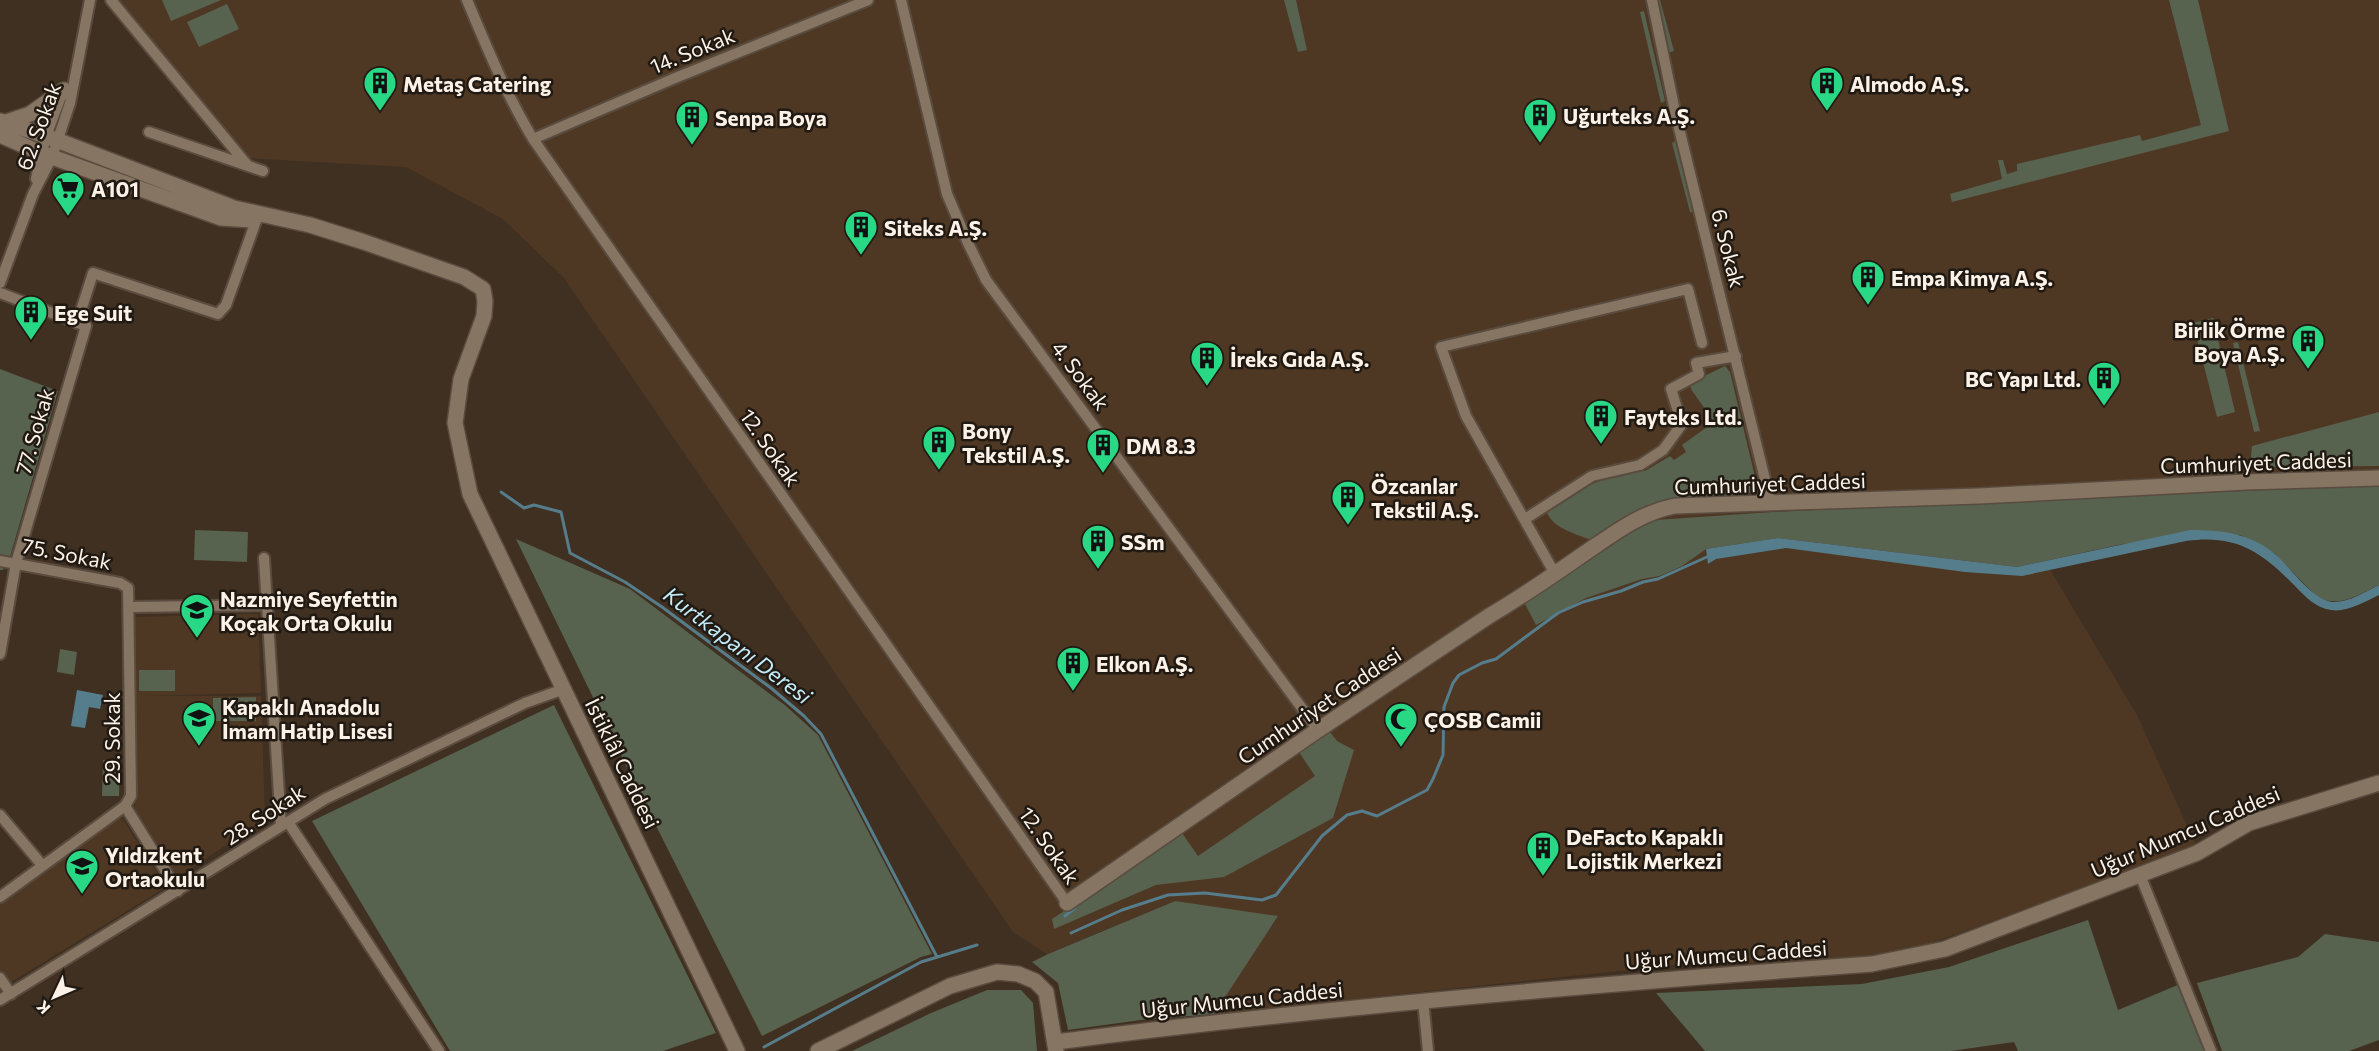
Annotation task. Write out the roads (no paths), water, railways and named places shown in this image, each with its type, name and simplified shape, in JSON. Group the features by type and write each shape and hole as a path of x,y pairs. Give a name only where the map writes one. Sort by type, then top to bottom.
{"street":[{"name":"62. Sokak","path":"0,283 3,264 33,194 78,71 90,0"},
{"path":"111,0 248,166"},
{"name":"12. Sokak","path":"467,0 489,56 533,139 1067,903"},
{"name":"14. Sokak","path":"533,139 675,78 868,0"},
{"name":"4. Sokak","path":"901,0 947,194 977,264 1001,302 1173,530 1318,730"},
{"name":"6. Sokak","path":"1652,0 1676,116 1771,504"},
{"name":"62. Sokak","path":"52,139 64,90 78,71"},
{"path":"1,126 30,114 64,90"},
{"path":"1,126 52,139 234,208 310,225"},
{"path":"1,126 47,155 221,218 310,225"},
{"path":"149,132 263,171"},
{"name":"77. Sokak","path":"0,654 5,591 16,563 93,273 218,314 226,305 256,220"},
{"name":"İstiklâl Caddesi","path":"310,225 464,277 483,289 484,316 461,379 455,423 471,494 737,1051"},
{"path":"1555,574 1466,416 1441,347 1688,288 1702,343"},
{"path":"0,292 81,325"},
{"path":"1525,519 1592,476 1640,465 1663,450 1682,424 1671,389 1700,374 1696,363 1736,356"},
{"name":"Cumhuriyet Caddesi","path":"1067,903 1318,730 1623,528 1660,509 1675,506 1771,504 2379,477"},
{"path":"264,558 285,824 439,1051"},
{"name":"75. Sokak","path":"0,561 126,586"},
{"name":"29. Sokak","path":"0,897 125,806 131,795 130,607 129,592 126,586"},
{"path":"130,607 267,605"},
{"name":"28. Sokak","path":"0,1000 335,794 525,703 564,689"},
{"name":"Uğur Mumcu Caddesi","path":"1056,1046 1231,1019 1423,1000 1872,964 1945,949 2197,853 2249,823 2379,783"},
{"path":"125,806 178,891"},
{"path":"0,815 42,865"},
{"path":"2140,875 2211,1051"},
{"path":"818,1051 950,986 997,972 1027,977 1035,981 1046,992 1056,1046"},
{"path":"0,978 11,994"},
{"path":"1423,1000 1428,1051"}],"water":[{"path":"2190,530 2235,534 2256,542 2276,555 2309,589 2324,600 2344,601 2379,585 2379,595 2349,608 2325,609 2311,601 2258,554 2233,543 2219,540 2186,541 2022,576 1965,572 1786,548 1716,559 1708,564 1706,549 1778,538 2017,567"},
{"path":"77,690 103,695 100,709 89,707 85,728 71,726"}],"waterway":[{"name":"Kurtkapanı Deresi","path":"501,492 524,508 534,505 561,512 570,553 625,582 662,607 771,688 821,734 937,957"},
{"path":"1071,933 1122,910 1168,895 1205,893 1262,900 1276,895 1322,836 1347,815 1362,811 1377,816 1427,790 1443,755 1444,707 1453,683 1459,675 1482,663 1496,659 1558,613 1583,602 1658,579 1709,556"},
{"path":"1065,916 1075,908"},
{"path":"764,1047 921,962 977,945"}],"place":[{"name":"Metaş Catering","path":"380,112"},
{"name":"Almodo A.Ş.","path":"1827,112"},
{"name":"Uğurteks A.Ş.","path":"1540,144"},
{"name":"Senpa Boya","path":"692,146"},
{"name":"A101","path":"68,217"},
{"name":"Siteks A.Ş.","path":"861,256"},
{"name":"Empa Kimya A.Ş.","path":"1868,306"},
{"name":"Ege Suit","path":"31,341"},
{"name":"Birlik Örme Boya A.Ş.","path":"2308,370"},
{"name":"İreks Gıda A.Ş.","path":"1207,387"},
{"name":"BC Yapı Ltd.","path":"2104,407"},
{"name":"Fayteks Ltd.","path":"1601,445"},
{"name":"Bony Tekstil A.Ş.","path":"939,471"},
{"name":"DM 8.3","path":"1103,474"},
{"name":"Özcanlar Tekstil A.Ş.","path":"1348,526"},
{"name":"SSm","path":"1098,570"},
{"name":"Nazmiye Seyfettin Koçak Orta Okulu","path":"197,639"},
{"name":"Elkon A.Ş.","path":"1073,692"},
{"name":"Kapaklı Anadolu İmam Hatip Lisesi","path":"199,747"},
{"name":"ÇOSB Camii","path":"1401,748"},
{"name":"DeFacto Kapaklı Lojistik Merkezi","path":"1543,877"},
{"name":"Yıldızkent Ortaokulu","path":"82,895"}]}
